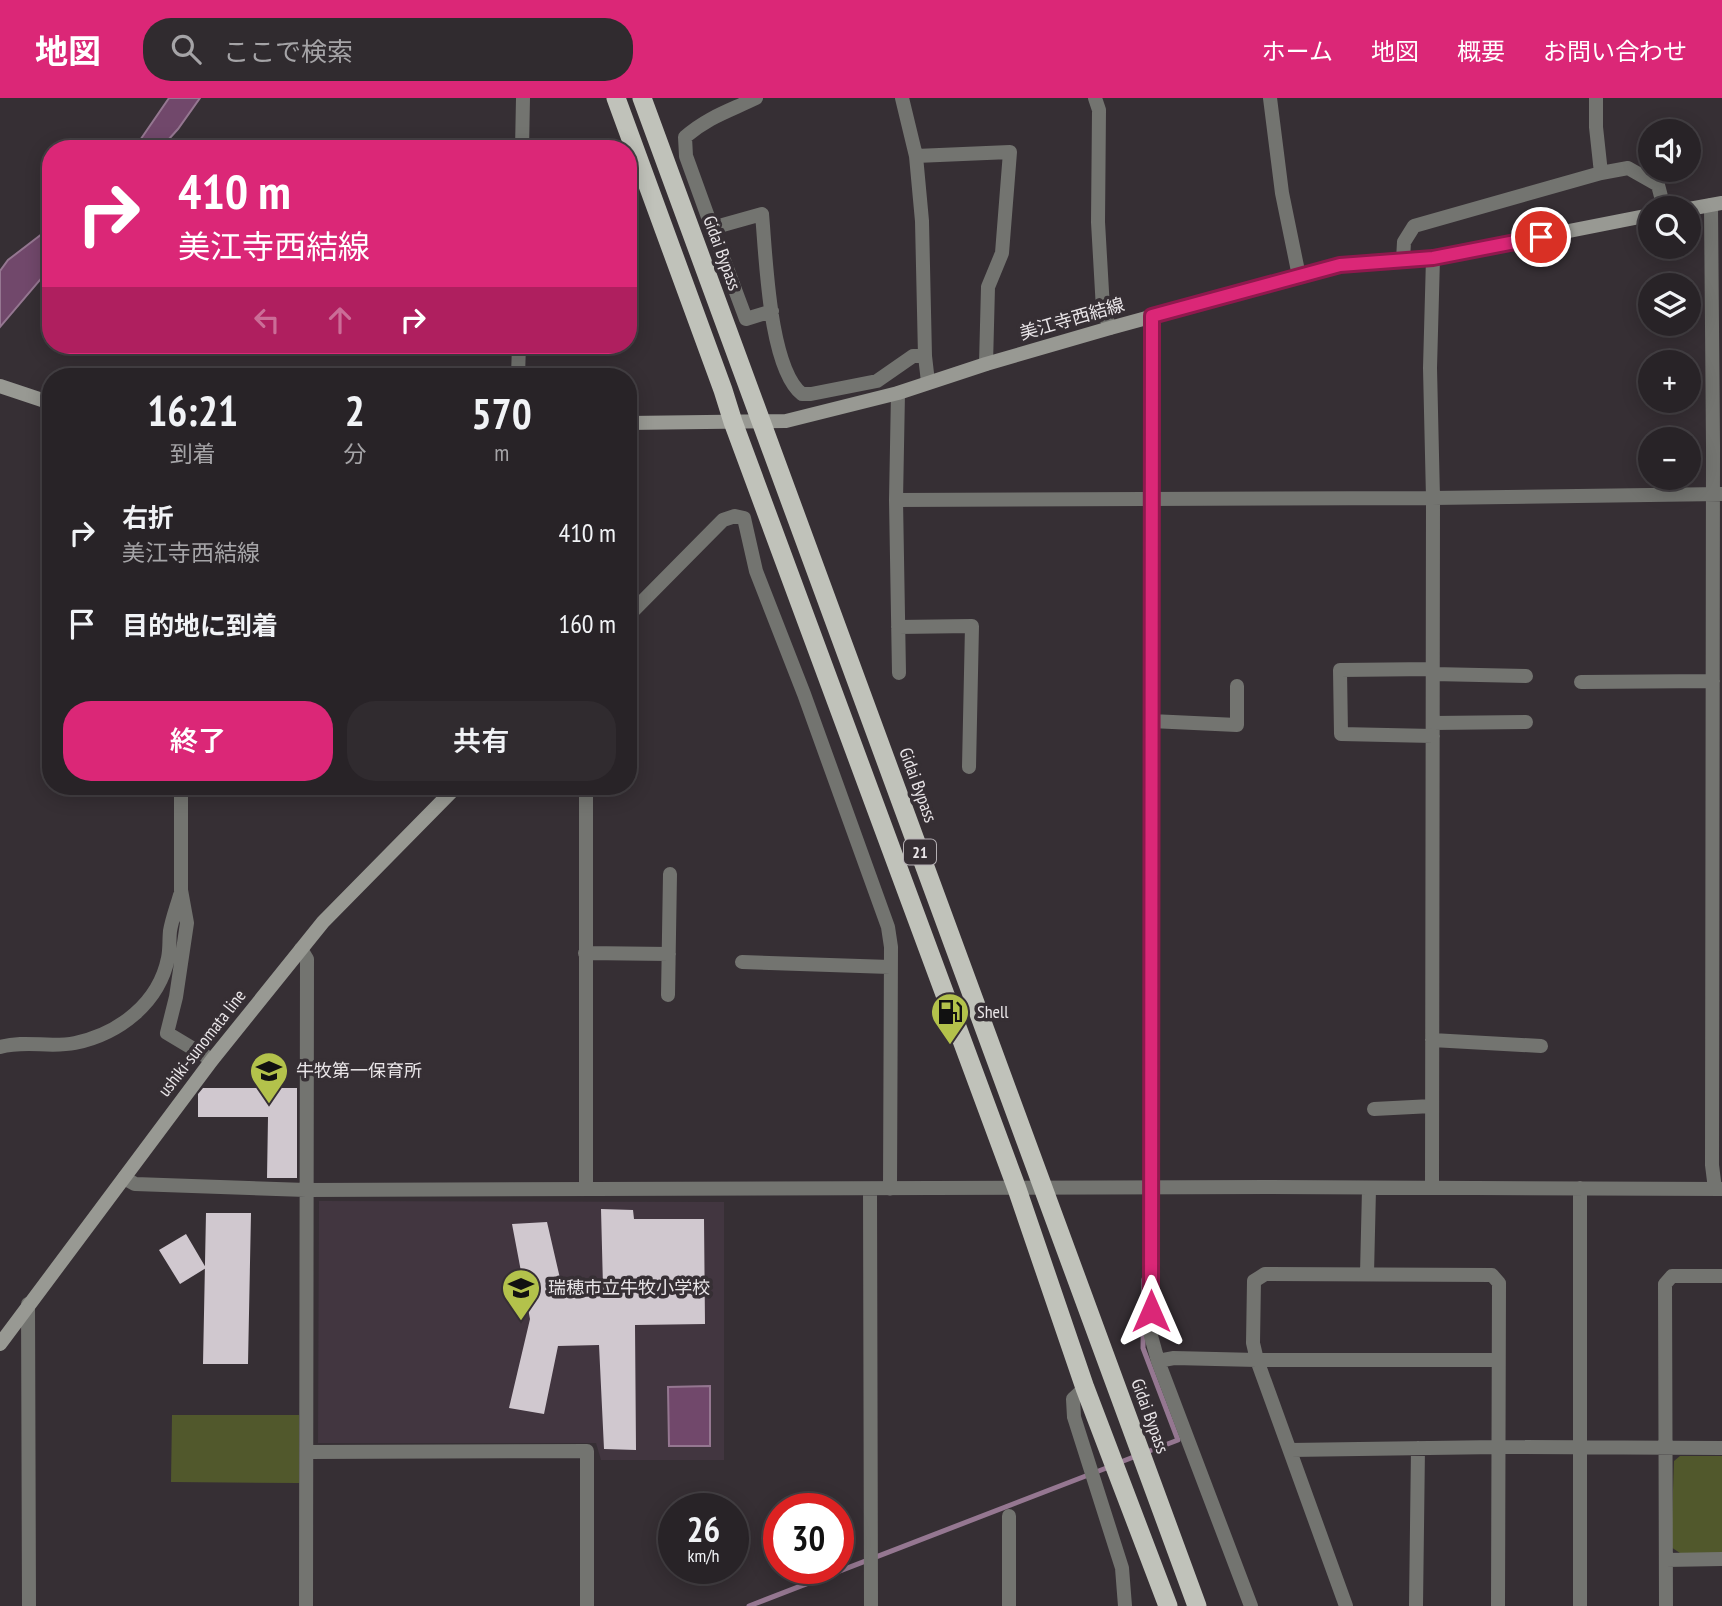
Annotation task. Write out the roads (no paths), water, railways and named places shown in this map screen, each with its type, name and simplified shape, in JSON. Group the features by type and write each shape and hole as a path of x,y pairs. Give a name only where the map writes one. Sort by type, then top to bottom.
{"highway":[{"name":"21","path":"616,98 631,140"},
{"name":"Gidai Bypass","path":"642,98 1198,1606"},
{"name":"21","path":"637,155 1017,1189 1084,1388 1168,1606"}],"main road":[{"name":"美江寺西結線","path":"637,423 786,421 898,393 1110,328 1340,265 1433,258 1638,217"},
{"path":"0,386 42,400"},
{"name":"ushiki-sunomata line","path":"0,1344 212,1060 323,922 448,795"}],"street":[{"path":"522,140 523,98"},
{"path":"756,98 715,114 685,137 686,156 746,318 772,312"},
{"path":"902,98 916,156 925,274 925,356 928,382"},
{"path":"1095,98 1099,110 1098,222 1103,309 1110,328"},
{"path":"1270,98 1282,192 1299,276"},
{"path":"1596,98 1601,173"},
{"path":"916,156 1010,152 1002,253 988,287 986,364"},
{"path":"1403,260 1404,242 1414,226 1601,173 1629,168 1658,185 1661,196"},
{"path":"124,1178 135,1184 306,1190 1719,1189 1712,1165 1717,781 1717,719 1713,681 1718,494 1716,204"},
{"path":"712,228 762,214 772,312 784,366 793,387 802,394 877,382 913,356 925,356"},
{"path":"1432,1188 1433,498 1430,368 1433,258"},
{"path":"1152,316 1151,1336 1158,1361 1251,1606"},
{"path":"898,393 896,500 899,673"},
{"path":"896,500 1718,494"},
{"path":"637,607 723,520 734,516 744,517 757,571 888,927 891,947 890,1189"},
{"path":"898,627 972,625 969,767"},
{"path":"1526,676 1340,670 1341,734 1526,722"},
{"path":"1581,682 1713,681"},
{"path":"1151,722 1237,725 1237,686"},
{"path":"181,795 181,890 187,923 176,997 167,1033 212,1060"},
{"path":"586,795 586,1188"},
{"path":"668,995 670,873"},
{"path":"0,1047 14,1044 74,1043 107,1032 135,1014 150,999 162,978 169,956 170,929 181,890"},
{"path":"301,949 307,959 306,1606"},
{"path":"585,953 669,954"},
{"path":"748,959 890,967"},
{"path":"1432,1040 1542,1046"},
{"path":"1374,1109 1432,1106"},
{"path":"1580,1188 1580,1606"},
{"path":"870,1189 871,1606"},
{"path":"1367,1274 1369,1189"},
{"path":"1346,1606 1256,1360 1253,1343 1254,1281 1265,1274 1492,1275 1499,1283 1498,1606"},
{"path":"1666,1606 1665,1284 1672,1276 1722,1276"},
{"path":"28,1304 29,1606"},
{"path":"1158,1361 1174,1357 1256,1360 1498,1360"},
{"path":"1084,1388 1073,1399 1074,1417 1122,1568 1125,1606"},
{"path":"1416,1606 1418,1448"},
{"path":"1290,1450 1722,1448"},
{"path":"307,1452 587,1451 587,1606"},
{"path":"1009,1516 1009,1606"},
{"path":"1666,1560 1722,1559"}],"waterway":[{"path":"1118,1463 1178,1440 1143,1348 1144,1279"},
{"path":"749,1606 1109,1467"}],"place":[{"name":"Shell","path":"950,1046"},
{"name":"牛牧第一保育所","path":"269,1105"},
{"name":"瑞穂市立牛牧小学校","path":"521,1322"}]}
